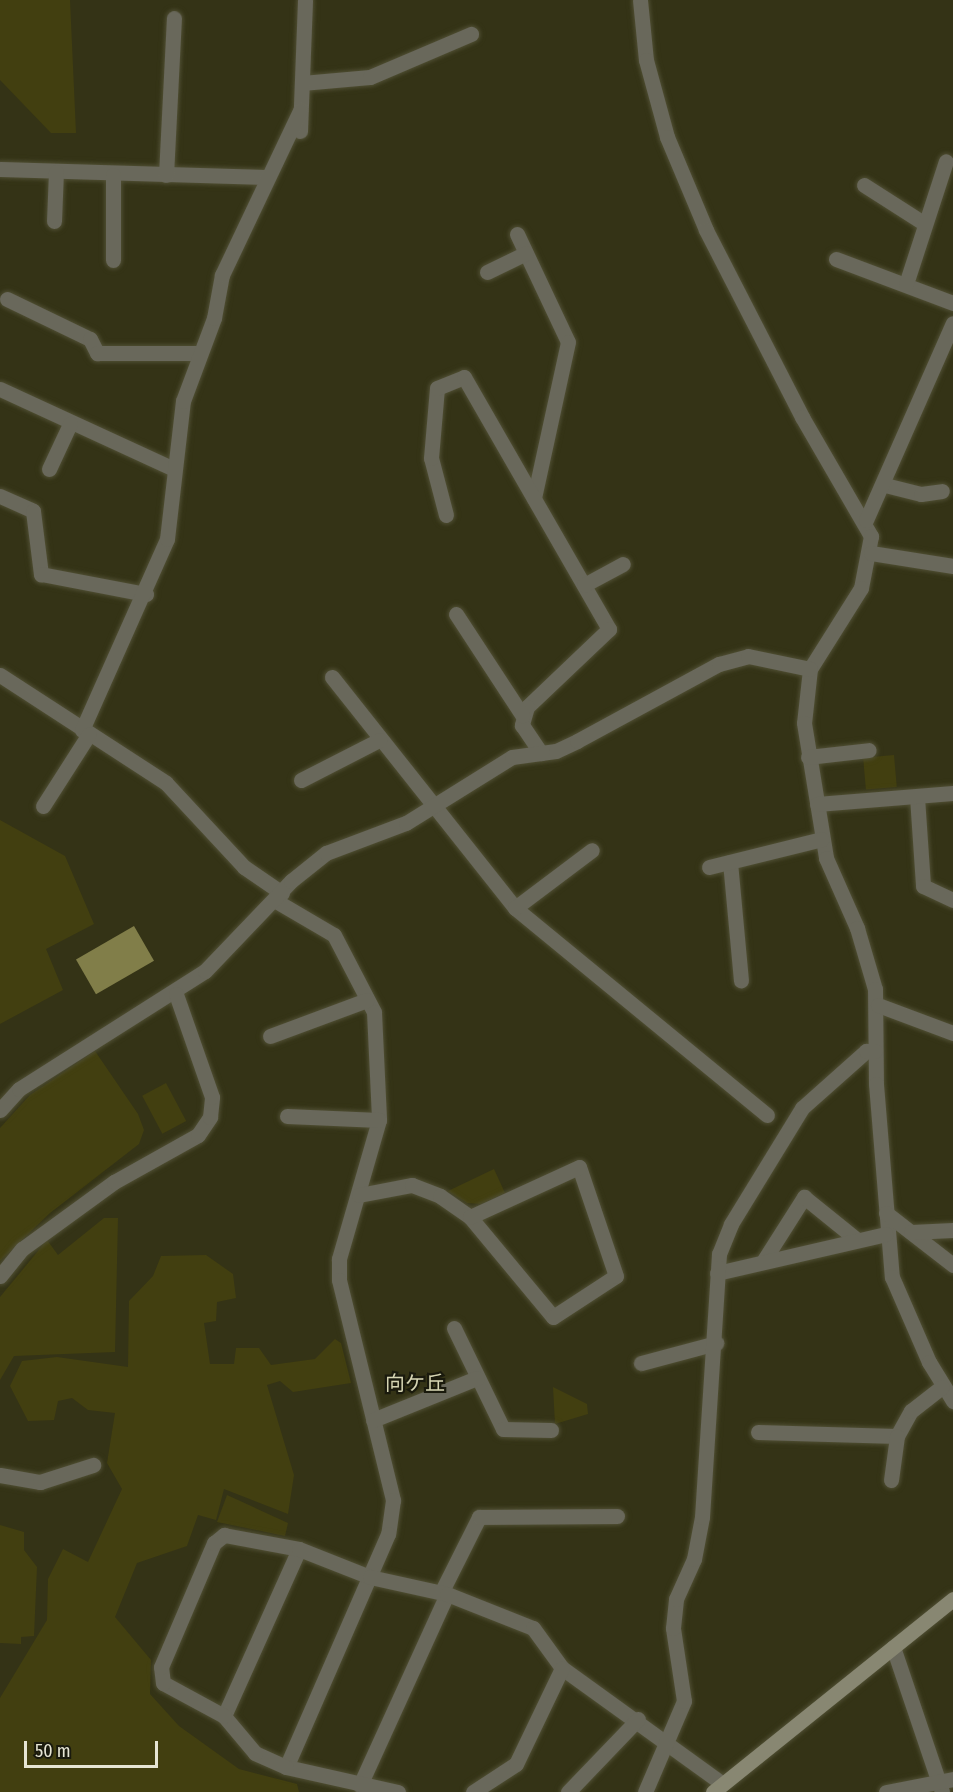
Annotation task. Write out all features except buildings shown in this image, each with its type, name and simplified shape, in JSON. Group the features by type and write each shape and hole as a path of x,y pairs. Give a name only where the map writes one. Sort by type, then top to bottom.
{"street":[{"path":"300,131 305,0"},
{"path":"640,0 646,60 667,137 702,220 801,417 866,520 871,553 861,588 810,669 804,723 822,840 858,928 878,1005 875,1051 886,1234 897,1293 942,1387 953,1401"},
{"path":"165,175 174,18"},
{"path":"302,83 370,77 471,34"},
{"path":"43,806 85,732 146,594 167,539 172,468 197,353 214,318 222,275 300,111"},
{"path":"906,284 946,161"},
{"path":"0,169 113,175 267,177"},
{"path":"54,221 56,172"},
{"path":"113,175 113,260"},
{"path":"864,186 925,224"},
{"path":"517,234 568,342 534,498"},
{"path":"487,272 526,253"},
{"path":"836,259 953,303"},
{"path":"7,299 90,339 97,353 197,353"},
{"path":"866,520 885,485 947,351 953,323"},
{"path":"446,515 431,458 437,388 464,377 609,629 522,715"},
{"path":"0,389 70,424 172,468"},
{"path":"49,469 70,424"},
{"path":"885,485 921,494 942,490"},
{"path":"0,496 33,511 41,574 146,594"},
{"path":"871,553 953,566"},
{"path":"584,585 623,564"},
{"path":"456,614 522,715 541,753"},
{"path":"0,1110 19,1089 176,994 326,853 432,808 512,757 541,753 577,741 732,659 748,656 810,669"},
{"path":"0,675 165,783 238,861 279,897 334,935 374,1012 379,1120 339,1259 339,1280 393,1500 388,1534 286,1767"},
{"path":"332,677 432,808 515,908 767,1115"},
{"path":"301,780 379,740"},
{"path":"808,757 869,750"},
{"path":"817,804 953,793"},
{"path":"917,796 923,886 953,900"},
{"path":"709,867 822,840"},
{"path":"515,908 592,850"},
{"path":"730,862 741,980"},
{"path":"0,1276 22,1249 114,1182 198,1135 210,1117 212,1097 176,994"},
{"path":"270,1036 367,1000"},
{"path":"878,1005 953,1034"},
{"path":"645,1792 684,1701 673,1628 676,1599 694,1559 702,1517 716,1343 717,1273 731,1224 802,1108 866,1051 875,1051"},
{"path":"287,1116 379,1120"},
{"path":"359,1195 412,1185 470,1217 553,1317 616,1276 579,1167 470,1217"},
{"path":"764,1260 804,1197 856,1239"},
{"path":"886,1213 953,1265"},
{"path":"911,1232 953,1230"},
{"path":"717,1273 764,1260 886,1234"},
{"path":"454,1328 503,1429 551,1430"},
{"path":"640,1363 716,1343"},
{"path":"373,1420 477,1378"},
{"path":"891,1480 897,1436 911,1411 942,1387"},
{"path":"758,1432 897,1436"},
{"path":"0,1475 40,1482 93,1465"},
{"path":"360,1785 479,1517 617,1516"},
{"path":"398,1792 286,1767 255,1753 224,1716 163,1683 160,1676 214,1543 224,1535 242,1535 299,1549 370,1577 444,1594 533,1628 562,1668 668,1741 718,1788 953,1599"},
{"path":"224,1716 299,1549"},
{"path":"893,1647 939,1787"},
{"path":"473,1792 516,1764 562,1668"},
{"path":"568,1792 638,1719"},
{"path":"886,1792 939,1787 953,1779"}],"shaded area":[{"path":"0,0 70,0 76,133 51,133 0,80"},
{"path":"894,755 897,787 866,790 863,758"},
{"path":"0,820 65,856 94,924 46,949 63,990 0,1024"},
{"path":"134,926 154,961 96,994 76,960"},
{"path":"95,1051 138,1114 144,1130 139,1144 50,1213 0,1261 0,1128 30,1095"},
{"path":"166,1083 186,1121 162,1134 142,1096"},
{"path":"494,1169 505,1193 481,1204 467,1203 448,1191"},
{"path":"104,1218 118,1218 115,1352 14,1356 0,1380 0,1297 47,1240 58,1255"},
{"path":"206,1255 233,1274 236,1298 217,1302 216,1321 204,1323 210,1364 234,1364 236,1348 259,1348 271,1365 315,1359 335,1339 341,1343 351,1383 293,1392 280,1381 267,1385 294,1475 288,1514 224,1489 216,1520 198,1515 187,1546 137,1563 115,1617 151,1660 150,1694 179,1726 239,1769 297,1784 299,1792 0,1792 0,1698 47,1620 48,1579 63,1549 88,1562 122,1489 107,1463 115,1413 88,1410 72,1398 58,1401 54,1420 28,1421 10,1386 22,1361 57,1357 128,1367 129,1301 153,1276 161,1256"},
{"path":"553,1387 587,1404 588,1414 555,1424"},
{"path":"227,1495 288,1523 285,1536 217,1522"},
{"path":"0,1525 24,1532 24,1550 37,1567 34,1636 21,1637 21,1644 0,1643"}],"district":[{"name":"向ケ丘","path":"415,1383"}]}
